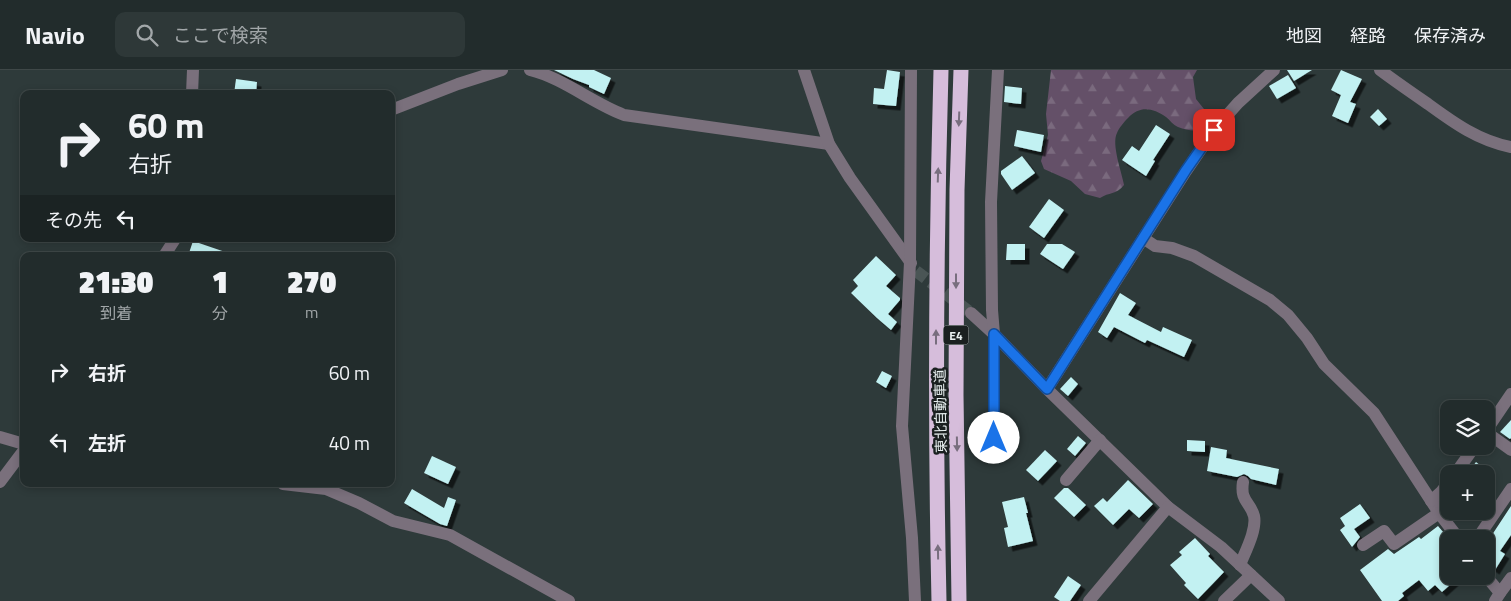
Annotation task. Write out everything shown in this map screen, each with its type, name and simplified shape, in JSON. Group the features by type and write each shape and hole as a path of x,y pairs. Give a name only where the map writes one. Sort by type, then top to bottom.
{"highway":[{"name":"東北自動車道","path":"939,601 936,492 936,316 941,70"},
{"name":"東北自動車道","path":"959,601 956,386 957,190 961,70"}],"street":[{"path":"192,90 193,70"},
{"path":"395,108 458,84 502,70"},
{"path":"530,70 553,79 608,109 624,115 829,144"},
{"path":"804,70 829,144 850,178 913,266"},
{"path":"911,70 913,266 902,426 912,538 915,601"},
{"path":"994,438 991,202 998,70"},
{"path":"1047,389 1186,170 1214,130 1238,103 1274,70"},
{"path":"1380,70 1472,134 1498,144 1511,146"},
{"path":"1143,238 1154,246 1172,248 1194,256 1270,300 1288,316 1307,338 1324,364 1374,413 1452,530"},
{"path":"971,313 1168,507 1221,547 1279,601"},
{"path":"1495,418 1511,394"},
{"path":"0,437 20,443"},
{"path":"1495,438 1511,450"},
{"path":"1066,480 1100,440"},
{"path":"0,482 20,455"},
{"path":"1240,565 1254,528 1254,514 1244,500 1242,493 1244,482"},
{"path":"309,487 335,488 393,521 450,535 569,601"},
{"path":"1483,530 1511,489"},
{"path":"1431,501 1440,493"},
{"path":"1090,601 1168,507"},
{"path":"1363,545 1384,531 1394,544 1439,513"},
{"path":"1224,601 1251,575"},
{"path":"1491,585 1498,597 1511,578"}],"green space":[{"path":"1051,70 1197,70 1193,77 1196,99 1208,114 1210,121 1207,128 1189,130 1176,126 1166,117 1151,110 1137,111 1123,123 1115,138 1124,185 1115,192 1100,198 1085,194 1071,181 1044,169 1041,161 1048,135 1046,114"}],"building":[{"path":"554,70 594,70 611,78 604,94 589,87 589,85"},
{"path":"887,70 900,72 896,106 873,104 874,88 884,89"},
{"path":"1287,70 1312,70 1294,81"},
{"path":"1341,70 1362,79 1350,102 1356,104 1348,123 1332,116 1341,95 1331,90"},
{"path":"1288,75 1296,88 1277,99 1269,86"},
{"path":"236,79 257,82 256,90 235,90"},
{"path":"1005,86 1022,88 1021,104 1004,102"},
{"path":"1378,109 1387,119 1379,126 1370,117"},
{"path":"1156,125 1170,134 1153,160 1155,161 1146,176 1122,160 1132,146 1139,151"},
{"path":"1017,130 1044,135 1041,152 1014,146"},
{"path":"1022,156 1035,173 1012,190 1001,174 1001,171"},
{"path":"1049,199 1064,210 1044,238 1029,227"},
{"path":"193,242 196,242 225,252 189,252"},
{"path":"1007,244 1025,244 1025,260 1006,260"},
{"path":"1047,244 1062,244 1075,252 1063,269 1040,254"},
{"path":"876,256 896,275 886,286 900,298 888,314 897,322 891,330 851,293 858,286 853,280"},
{"path":"1120,293 1136,303 1128,315 1161,332 1163,327 1192,340 1184,357 1147,340 1145,343 1114,327 1107,338 1098,332"},
{"path":"882,371 892,376 886,388 876,382"},
{"path":"1071,377 1078,384 1068,396 1060,389"},
{"path":"1511,420 1511,438 1510,439 1500,432"},
{"path":"1078,436 1086,443 1075,456 1067,449"},
{"path":"1187,440 1205,441 1205,452 1187,451"},
{"path":"1211,447 1227,450 1226,458 1279,469 1276,485 1251,479 1244,474 1237,477 1207,471"},
{"path":"1045,450 1057,461 1038,481 1026,470"},
{"path":"432,456 456,467 448,484 424,473"},
{"path":"1128,480 1153,504 1139,518 1129,509 1113,525 1094,506 1103,498 1107,502"},
{"path":"1064,488 1068,488 1086,505 1074,517 1054,498"},
{"path":"412,489 444,508 448,497 456,500 447,526 440,524 404,503"},
{"path":"1024,497 1033,541 1008,547 1004,528 1008,527 1002,502"},
{"path":"1360,504 1370,518 1354,529 1360,537 1352,547 1340,530 1345,526 1340,518"},
{"path":"1511,506 1511,535 1500,551 1505,554 1495,570 1495,530"},
{"path":"1438,526 1441,530 1440,585 1450,585 1442,592 1435,585 1428,591 1419,580 1402,593 1404,596 1398,601 1382,601 1360,570 1388,549 1394,554 1419,537 1421,539"},
{"path":"1195,538 1210,554 1208,556 1224,572 1198,599 1184,585 1186,583 1170,565 1182,555 1179,552"},
{"path":"1068,576 1081,585 1070,601 1060,601 1054,597"}],"tunnel":[{"path":"916,271 971,313"}],"route":[{"path":"994,438 994,334 1047,389 1186,170 1214,130"}]}
